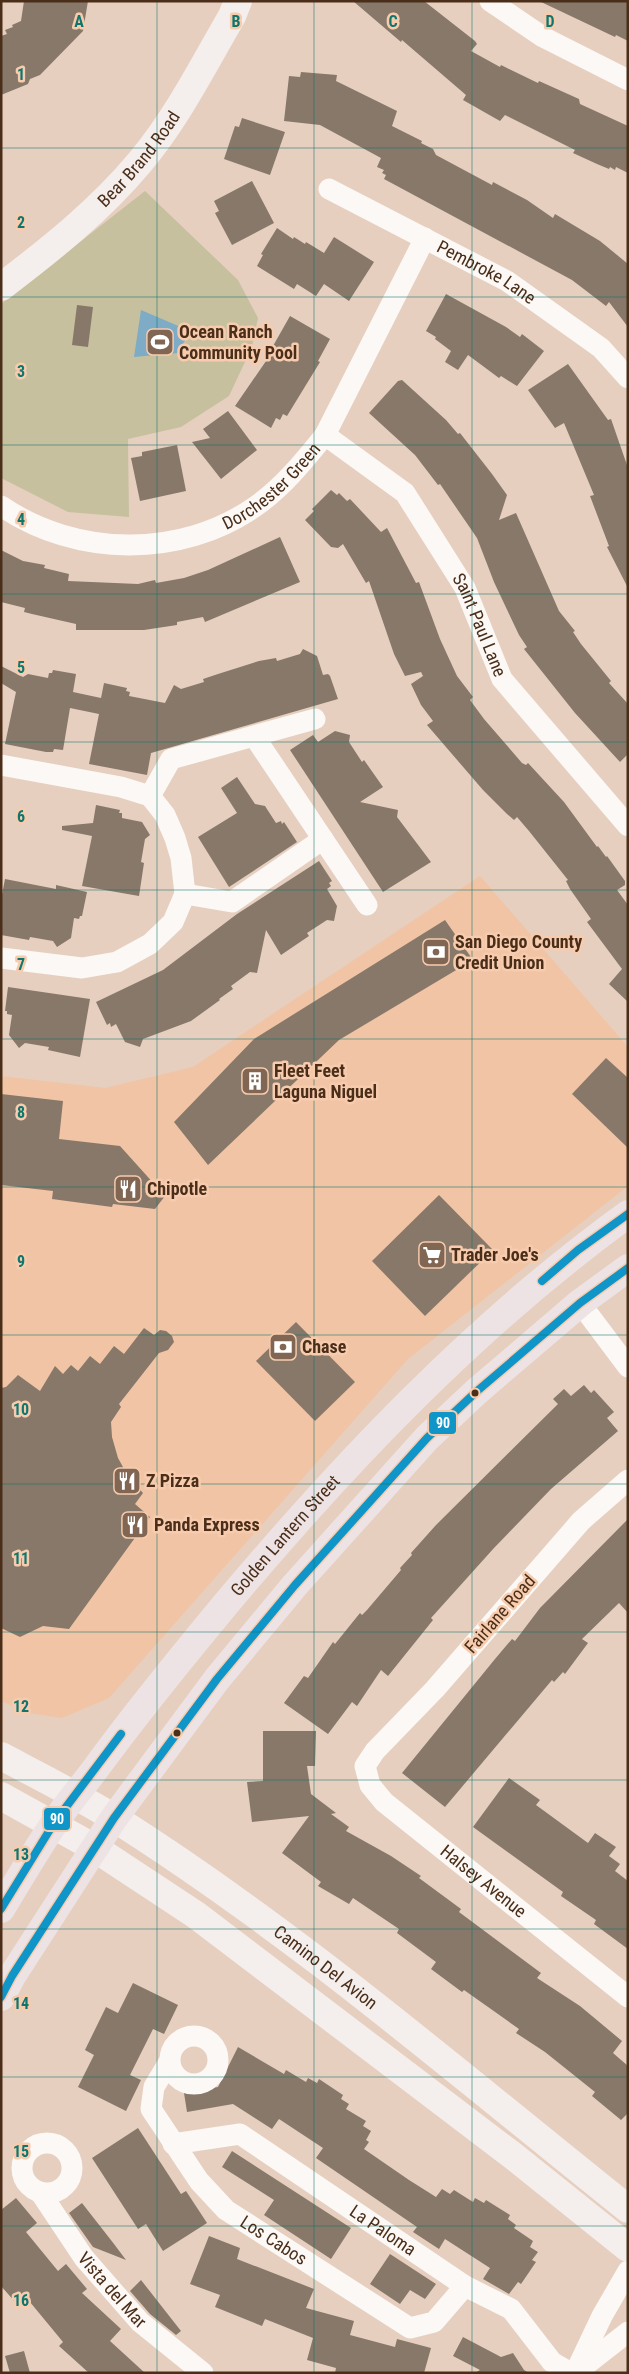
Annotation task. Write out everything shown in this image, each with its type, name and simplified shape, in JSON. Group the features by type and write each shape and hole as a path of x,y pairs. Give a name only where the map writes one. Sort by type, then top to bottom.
{"main road":[{"name":"Bear Brand Road","path":"1,287 81,224 140,162 174,116 232,16 238,1"},
{"name":"Golden Lantern Street","path":"1,1909 54,1823 75,1795 198,1637 341,1471 424,1388 521,1299 578,1250 628,1214"},
{"path":"1,1997 93,1847 216,1679 295,1584 427,1438 476,1392 580,1304 628,1268"},
{"name":"Camino Del Avion","path":"1,1756 114,1818 224,1892 326,1968 628,2209"},
{"name":"Camino Del Avion","path":"1,1796 54,1823 196,1915 512,2155 628,2248"}],"street":[{"path":"490,1 543,37 628,80"},
{"name":"Pembroke Lane","path":"329,189 507,281 559,316 601,348 628,378"},
{"name":"Dorchester Green","path":"1,506 42,528 65,537 87,543 123,546 162,543 200,534 233,520 255,507 302,464 325,435 425,238"},
{"name":"Saint Paul Lane","path":"325,435 405,493 465,588 502,680 628,826"},
{"path":"150,796 171,759 315,719"},
{"path":"254,736 367,905"},
{"path":"1,765 121,787 150,796 165,815 175,838 181,858 185,894 173,922 150,944 117,962 82,968 1,958"},
{"path":"185,894 232,902 323,839"},
{"path":"580,1304 628,1367"},
{"name":"Fairlane Road","path":"375,1751 435,1689 581,1521 628,1480"},
{"name":"Halsey Avenue","path":"375,1751 365,1766 370,1785 384,1802 628,1997"},
{"name":"Los Cabos","path":"169,2062 154,2087 151,2109 199,2181 226,2210 410,2328 434,2322 465,2286"},
{"name":"La Paloma","path":"173,2144 240,2134 465,2286 510,2309 552,2362 571,2373"},
{"name":"Vista del Mar","path":"40,2192 84,2258 140,2322 202,2373"},
{"path":"575,2373 602,2316 628,2271"},
{"path":"575,2373 628,2332"}],"shaded area":[{"path":"145,191 238,280 258,318 252,347 229,396 181,427 128,439 129,517 68,512 1,478 1,304"},
{"path":"480,876 628,1047 628,1186 408,1359 109,1698 62,1718 29,1713 1,1701 1,1076 105,1088 193,1067"}],"water":[{"name":"Ocean Ranch Community Pool","path":"141,310 190,331 178,353 134,357"}],"building":[{"path":"24,1 88,1 83,31 40,75 30,79 28,84 1,95 1,36 7,34 5,30 21,21"},
{"path":"353,1 424,1 475,41 477,44 471,51 500,67 501,65 538,83 539,81 579,99 580,104 628,126 628,173 616,167 615,170 597,164 573,153 575,150 505,115 500,121 463,100 466,95"},
{"path":"539,1 628,1 628,41 616,35 615,37"},
{"path":"301,72 337,75 336,81 397,111 392,126 422,141 421,143 433,149 436,155 492,185 493,182 527,200 553,218 555,214 600,241 628,264 628,327 609,302 606,306 572,280 384,179 386,175 382,173 384,170 377,167 381,158 320,125 284,121 289,76 300,77"},
{"path":"242,118 285,132 270,175 224,159 235,126 239,127"},
{"path":"252,181 274,223 232,245 215,213 219,211 214,201"},
{"path":"277,228 293,239 294,237 305,244 306,242 324,253 334,237 374,262 349,301 324,284 316,296 297,284 294,289 257,266 263,255 261,254"},
{"path":"446,294 506,327 520,337 522,334 544,351 517,386 501,376 499,378 468,355 458,370 445,362 451,351 435,339 436,337 426,331"},
{"path":"77,305 93,307 88,347 72,345"},
{"path":"290,316 330,339 318,361 320,362 287,416 283,414 280,420 276,418 271,428 235,406 275,348 273,346"},
{"path":"568,364 608,420 611,419 628,468 628,588 607,547 609,546 590,496 594,495 564,423 555,428 528,390"},
{"path":"402,380 446,420 458,434 460,433 507,495 499,520 516,513 559,611 575,631 573,632 581,644 611,681 609,683 628,704 628,754 620,762 575,713 524,649 527,647 519,635 494,582 477,538 440,484 438,485 415,455 369,413 398,381"},
{"path":"228,411 257,450 221,479 192,442 210,438 203,429"},
{"path":"177,445 186,491 140,501 131,458 142,456 142,452"},
{"path":"331,490 337,495 339,493 347,501 350,499 381,532 387,528 416,583 419,582 440,639 457,676 473,697 470,700 522,763 526,765 528,763 564,802 625,881 625,885 617,890 628,905 628,1002 609,984 622,969 587,922 591,919 570,889 566,881 568,880 517,817 514,820 483,790 427,725 433,721 421,705 411,684 423,676 421,672 405,676 394,654 369,581 366,583 343,544 338,548 331,547 305,520 314,511 312,509"},
{"path":"280,537 300,582 205,622 203,617 177,622 177,625 144,630 76,630 76,624 24,612 25,608 1,602 1,550 23,561 45,565 44,568 69,574 68,581 138,584 155,580 156,583 184,578 208,570"},
{"path":"303,649 317,656 323,675 328,674 330,676 338,699 151,753 147,775 89,764 99,714 70,708 63,750 54,749 53,752 46,752 5,744 16,692 1,683 1,666 23,677 28,674 48,678 49,673 52,673 53,670 76,674 73,692 101,698 104,683 127,688 126,691 130,692 129,696 165,703 174,685 181,689 204,682 203,679 259,661 276,658 277,661 300,654"},
{"path":"335,731 350,735 349,742 362,762 364,760 383,787 360,802 398,810 397,817 431,862 383,892 290,750 313,735 318,742"},
{"path":"237,777 255,804 265,806 276,823 281,821 282,824 284,822 297,842 229,887 198,837 237,813 221,788"},
{"path":"96,805 120,810 119,813 122,813 122,818 142,822 150,835 145,839 141,862 144,863 139,896 82,886 92,836 62,830 62,826 93,823"},
{"path":"319,861 332,881 329,883 331,886 327,889 337,906 334,921 327,920 307,933 309,936 281,955 266,930 257,973 250,972 231,986 233,989 220,1000 191,1021 143,1039 140,1047 125,1042 116,1024 111,1027 110,1023 107,1025 96,1002 163,970 237,914"},
{"path":"5,879 56,889 56,885 87,892 82,916 79,919 74,918 71,938 57,947 53,941 30,937 29,940 1,935 1,900"},
{"name":"Fleet Feet Laguna Niguel","path":"445,920 473,960 339,1040 208,1165 174,1122 254,1039"},
{"path":"8,987 90,999 80,1057 48,1050 49,1047 25,1043 19,1048 9,1035 12,1015 7,1014 7,1011 5,1011"},
{"path":"606,1058 628,1078 628,1148 572,1094"},
{"path":"1,1094 63,1101 59,1139 120,1146 165,1196 155,1209 113,1204 112,1207 52,1199 53,1191 1,1185"},
{"name":"Trader Joe's","path":"439,1195 493,1250 425,1316 372,1261"},
{"path":"296,1322 355,1382 315,1421 256,1361"},
{"path":"144,1328 154,1335 160,1330 166,1331 172,1336 174,1342 168,1350 159,1353 119,1404 121,1407 111,1422 112,1437 118,1458 129,1478 143,1493 135,1504 150,1517 69,1629 43,1626 20,1637 1,1628 1,1388 6,1387 18,1375 40,1391 55,1366 63,1374 71,1365 78,1371 90,1356 100,1364 114,1346 124,1354"},
{"path":"584,1385 591,1393 594,1390 614,1412 607,1418 618,1431 551,1489 494,1548 431,1618 433,1620 388,1676 381,1670 357,1706 352,1702 328,1734 284,1703 304,1676 308,1678 333,1642 335,1644 360,1613 362,1615 367,1610 401,1570 400,1568 412,1555 411,1553 436,1525 558,1404 553,1399 564,1389 571,1396"},
{"path":"628,1519 628,1613 619,1603 582,1639 588,1643 565,1674 563,1672 554,1682 552,1680 445,1807 402,1773 512,1639 515,1641 540,1608"},
{"path":"263,1731 316,1731 315,1766 307,1766 311,1794 336,1813 331,1814 349,1827 346,1831 391,1856 421,1876 419,1878 461,1909 459,1912 541,1973 537,1978 580,2006 622,2041 613,2053 628,2066 628,2113 621,2120 592,2096 595,2092 545,2052 516,2033 519,2029 464,1990 462,1992 431,1969 436,1962 397,1933 399,1929 353,1898 349,1904 318,1886 321,1882 282,1853 309,1816 252,1822 247,1782 263,1781"},
{"path":"509,1778 540,1800 536,1805 588,1843 595,1833 616,1847 609,1856 620,1864 615,1871 628,1881 628,1949 594,1924 596,1920 561,1896 563,1892 473,1827"},
{"path":"133,1983 178,2005 164,2034 153,2029 130,2075 141,2080 126,2111 78,2087 94,2055 85,2050 106,2007 118,2013"},
{"path":"238,2047 284,2074 286,2070 306,2082 308,2078 317,2083 319,2079 343,2095 341,2099 349,2104 346,2109 366,2121 363,2126 371,2131 366,2140 369,2142 364,2149 436,2197 442,2189 450,2194 454,2190 473,2202 475,2198 484,2203 486,2200 510,2215 508,2219 516,2225 514,2228 533,2241 530,2247 538,2252 532,2260 536,2262 521,2284 518,2282 509,2294 483,2279 490,2268 445,2239 439,2249 413,2232 417,2227 316,2158 323,2148 279,2119 272,2129 233,2104 187,2112 184,2093 218,2087"},
{"path":"138,2128 181,2194 186,2191 207,2223 163,2251 146,2224 138,2229 92,2158"},
{"path":"232,2151 351,2228 331,2259 264,2215 274,2200 222,2167"},
{"path":"16,2198 37,2223 26,2232 58,2271 66,2264 87,2289 82,2293 121,2329 110,2341 145,2373 89,2373 59,2346 63,2342 25,2296 16,2303 1,2286 1,2210"},
{"path":"82,2203 126,2260 93,2247 69,2213"},
{"path":"209,2236 240,2248 237,2259 314,2289 306,2308 354,2321 350,2335 395,2347 397,2339 431,2348 424,2373 335,2373 336,2368 307,2360 313,2338 265,2319 262,2326 215,2307 220,2295 190,2284"},
{"path":"390,2254 436,2284 425,2299 410,2290 400,2304 370,2284"},
{"path":"141,2280 181,2331 176,2335 150,2314 130,2291"},
{"path":"463,2337 501,2357 513,2353 524,2370 529,2373 475,2373 480,2370 453,2356"},
{"path":"24,2351 30,2373 10,2373 5,2356"}],"transit line":[{"name":"90","path":"542,1281 578,1250 628,1214"},
{"name":"90","path":"1,1997 12,1976 114,1818 217,1679 295,1585 427,1438 476,1392 580,1303 628,1268"},
{"name":"90","path":"1,1909 54,1823 121,1734"}],"place":[{"name":"Ocean Ranch Community Pool","path":"160,342"},
{"name":"San Diego County Credit Union","path":"436,952"},
{"name":"Fleet Feet Laguna Niguel","path":"255,1081"},
{"name":"Chipotle","path":"128,1189"},
{"name":"Trader Joe's","path":"432,1255"},
{"name":"Chase","path":"283,1347"},
{"name":"Z Pizza","path":"127,1481"},
{"name":"Panda Express","path":"135,1525"}]}
